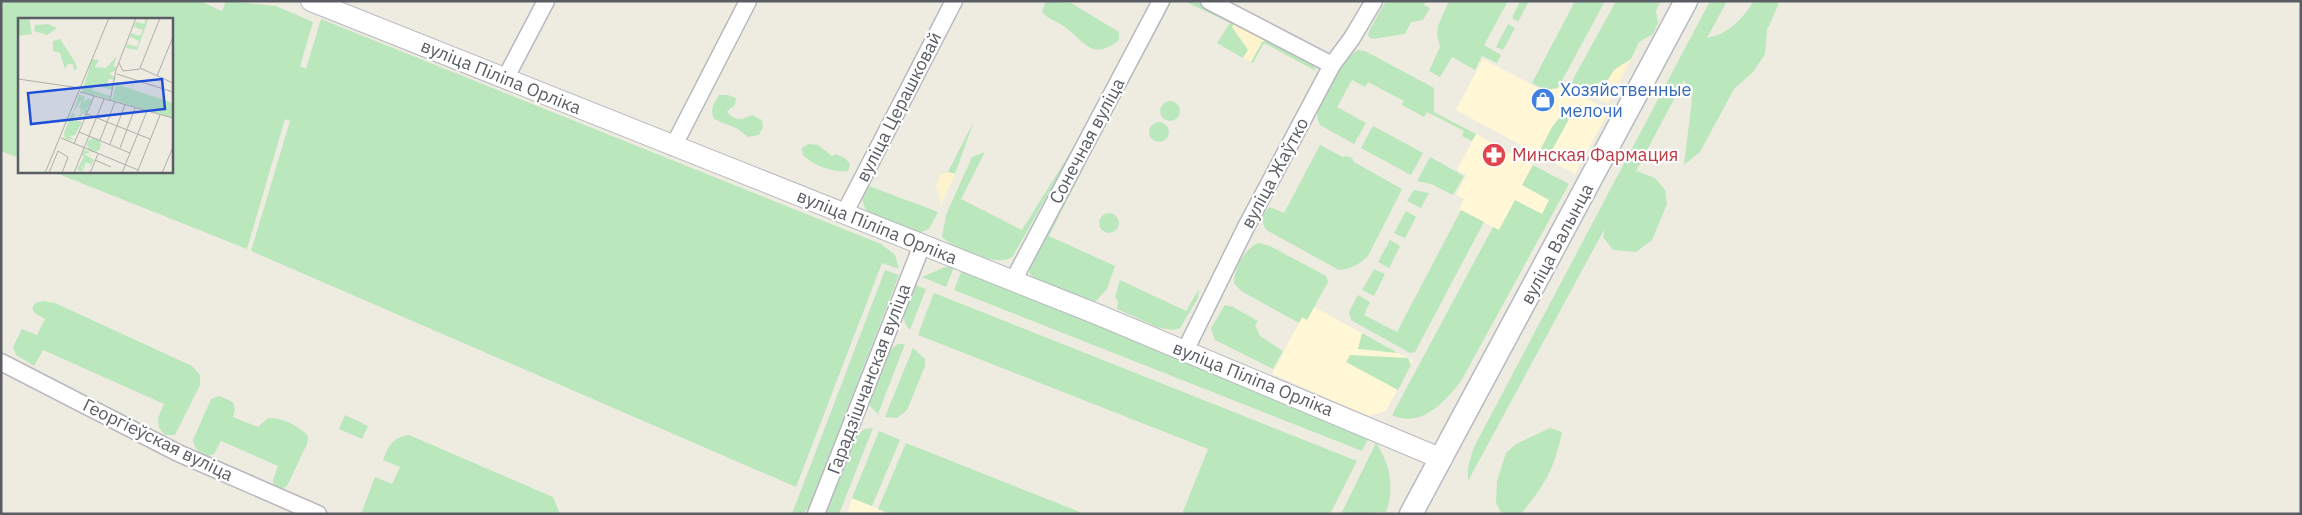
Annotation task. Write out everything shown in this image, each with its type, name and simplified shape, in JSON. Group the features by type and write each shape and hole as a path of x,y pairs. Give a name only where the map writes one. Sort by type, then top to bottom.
{"main road":[{"name":"вуліца Валынца","path":"1411,514 1686,1"}],"street":[{"path":"505,79 546,1"},
{"path":"673,147 748,1"},
{"name":"вуліца Церашковай","path":"844,214 954,1"},
{"name":"Сонечная вуліца","path":"1013,281 1160,1"},
{"path":"1209,1 1332,64"},
{"name":"вуліца Жаўтко","path":"1184,351 1238,242 1332,64 1352,38 1374,1"},
{"name":"вуліца Піліпа Орліка","path":"318,3 673,147 1013,281 1442,459"},
{"name":"Гарадзішчанская вуліца","path":"816,514 922,245"},
{"name":"Георгіеўская вуліца","path":"1,362 178,452 318,514"}],"shaded area":[{"path":"1483,59 1542,90 1558,88 1560,83 1609,111 1575,174 1456,110"},
{"path":"1476,134 1533,165 1523,186 1550,200 1542,215 1499,230 1459,209 1464,199 1456,195 1466,175 1457,170"},
{"path":"1314,307 1413,361 1386,411 1369,416 1272,374 1302,317"},
{"path":"852,498 878,509 890,514 847,514"}],"green space":[{"path":"1,1 200,1 222,11 226,1 276,6 313,22 300,66 306,69 321,19 881,244 895,255 899,269 882,263 796,487 251,251 290,121 285,119 247,249 54,172 172,172 172,18 18,18 18,158 1,151"},
{"path":"1049,1 1071,3 1119,32 1119,40 1102,49 1089,47 1065,27 1042,12 1045,3"},
{"path":"1167,1 1172,1 1110,117 1109,114"},
{"path":"1184,1 1197,2 1235,20 1248,50 1243,58 1217,43 1230,23"},
{"path":"1386,1 1426,1 1424,5 1430,8 1423,20 1411,22 1405,34 1372,39 1368,36 1369,31"},
{"path":"1449,1 1508,1 1484,45 1501,55 1497,63 1482,56 1475,70 1452,57 1440,77 1429,71 1440,47 1437,35 1438,26"},
{"path":"1520,1 1529,1 1518,22 1512,18"},
{"path":"1575,1 1605,1 1558,88 1545,90 1532,83"},
{"path":"1616,1 1661,1 1656,10 1658,23 1653,34 1639,42 1631,59 1614,70 1597,98 1571,83"},
{"path":"1710,1 1727,1 1707,38 1722,33 1734,25 1754,1 1780,1 1767,30 1765,54 1753,72 1734,89 1700,152 1684,165 1692,99 1684,80 1635,173 1637,171 1655,178 1665,190 1667,204 1652,240 1636,252 1613,250 1603,237 1605,228 1468,481 1468,468 1473,449"},
{"path":"1508,24 1515,28 1503,50 1496,47"},
{"path":"1268,39 1313,63 1316,71 1264,43 1253,63 1251,62 1262,42"},
{"path":"1358,50 1365,51 1434,88 1434,112 1476,134 1472,141 1462,136 1464,131 1427,112 1424,117 1402,105 1404,101 1368,82 1365,87 1352,80 1337,107 1366,123 1354,144 1320,125 1317,113 1322,98 1346,60"},
{"path":"719,95 728,95 736,98 735,105 727,111 732,117 742,119 752,115 762,120 763,127 759,135 748,137 738,129 714,119 713,107"},
{"path":"1170,101 1177,104 1180,111 1177,118 1170,121 1163,118 1160,111 1163,104"},
{"path":"1567,108 1573,112 1547,159 1538,154 1552,127"},
{"path":"974,121 955,174 948,172"},
{"path":"1159,122 1166,125 1169,132 1166,139 1159,142 1152,139 1149,132 1152,125"},
{"path":"1373,126 1423,153 1411,175 1361,148"},
{"path":"1081,135 1013,256 998,260 988,259 966,252 942,237 946,215 972,157 985,152 961,199 1022,230"},
{"path":"809,144 818,145 832,156 836,154 845,158 850,164 848,171 830,169 807,159 803,155 802,148"},
{"path":"1320,145 1343,157 1352,158 1354,162 1402,189 1368,256 1355,266 1347,269 1339,270 1268,231 1263,222 1263,215 1270,207 1284,213"},
{"path":"1430,157 1464,176 1453,195 1431,184 1417,181"},
{"path":"882,161 869,186 938,212 929,229 921,232 915,231 869,213 863,200 864,185 872,171"},
{"path":"1533,165 1569,184 1461,381 1448,397 1423,416 1403,418 1392,415 1493,227 1499,230 1515,200 1542,214 1549,200 1522,185"},
{"path":"1084,167 1049,236 1115,266 1107,289 1096,301 1073,295 1044,283 1032,276 1029,269 1029,265 1078,169"},
{"path":"1414,190 1429,193 1421,208 1407,201"},
{"path":"1461,210 1484,222 1415,352 1410,353 1351,320 1349,312 1358,295 1370,302 1364,315 1397,332"},
{"path":"1406,211 1416,217 1405,238 1394,233"},
{"path":"1109,213 1116,216 1119,223 1116,230 1109,233 1102,230 1099,223 1102,216"},
{"path":"1390,240 1400,246 1389,268 1378,262"},
{"path":"1258,243 1270,246 1326,276 1328,282 1307,320 1302,317 1299,323 1241,291 1234,283 1236,272 1244,255"},
{"path":"945,267 954,267 946,287 922,277"},
{"path":"1374,269 1385,274 1374,296 1362,290"},
{"path":"885,270 899,275 810,505 804,513 792,514"},
{"path":"962,270 1369,437 1362,451 954,290"},
{"path":"1120,280 1186,311 1199,289 1198,298 1180,328 1174,330 1159,328 1117,309 1118,302 1115,297"},
{"path":"915,285 926,289 910,330 904,320 904,314 906,302"},
{"path":"934,292 1357,461 1330,514 1182,514 1208,449 918,335"},
{"path":"43,301 55,303 192,366 200,375 200,385 175,435 165,435 159,428 158,418 164,404 43,350 34,366 16,355 13,347 22,329 37,335 45,319 36,314 32,309 35,303"},
{"path":"1225,305 1233,307 1258,321 1255,325 1260,336 1283,351 1273,369 1215,340 1211,328"},
{"path":"1362,333 1398,353 1358,349"},
{"path":"898,344 905,344 878,414 870,406 872,391 883,362"},
{"path":"913,348 925,359 925,366 907,410 897,418 885,417"},
{"path":"1350,355 1408,358 1411,365 1398,390 1346,362"},
{"path":"219,396 233,402 235,410 233,417 258,427 268,418 279,419 305,432 308,436 307,444 287,486 281,489 274,486 273,480 278,466 221,441 214,454 208,456 196,448 193,440 211,399"},
{"path":"345,415 368,426 362,439 339,429"},
{"path":"873,428 839,514 825,514 856,436 864,429"},
{"path":"1550,428 1562,432 1556,457 1548,476 1521,514 1502,514 1496,503 1497,481 1506,453 1516,444"},
{"path":"879,431 900,440 872,506 852,498"},
{"path":"409,435 553,497 560,514 361,514 375,477 392,484 400,467 383,460 387,450 395,440"},
{"path":"906,443 1085,514 890,514 878,509"},
{"path":"1376,443 1385,459 1390,476 1389,503 1386,512 1341,514"}],"sand":[{"path":"1235,20 1268,39 1262,42 1251,62 1243,58 1248,50 1232,27"},
{"path":"1631,59 1608,104 1597,98 1614,70"},
{"path":"948,172 955,174 938,212 941,203 936,185 941,174"}],"place":[{"name":"Хозяйственные мелочи","path":"1543,100"},
{"name":"Минская Фармация","path":"1494,155"}]}
